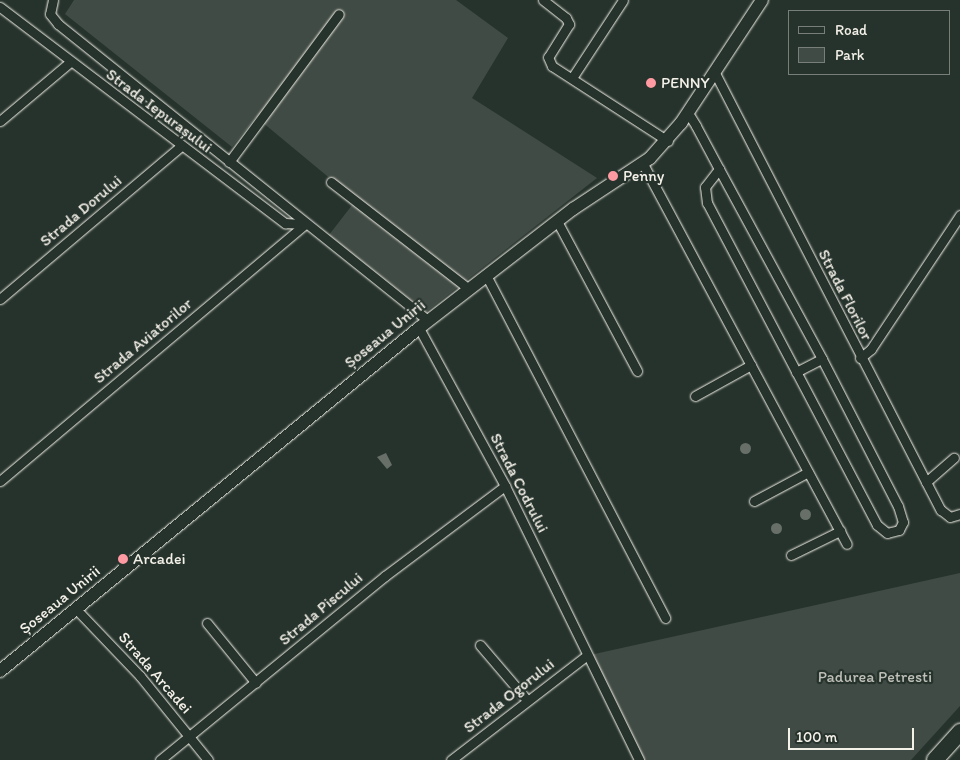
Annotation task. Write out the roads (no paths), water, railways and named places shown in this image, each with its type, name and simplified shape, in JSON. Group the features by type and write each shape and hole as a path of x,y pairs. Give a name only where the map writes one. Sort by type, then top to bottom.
{"highway":[{"path":"935,760 960,732"}],"main road":[{"name":"Șoseaua Unirii","path":"1,669 423,324 557,221 643,164 668,141 762,0"}],"street":[{"path":"543,0 568,21 568,28 548,57 552,66 668,141"},
{"path":"572,78 623,0"},
{"name":"Strada Iepurașului","path":"52,2 52,19 306,223 423,324"},
{"name":"Strada Iepurașului","path":"0,7 70,62 285,223 295,226 306,223"},
{"path":"230,162 339,14"},
{"path":"0,120 70,62"},
{"name":"Strada Florilor","path":"715,73 860,358 926,482 945,515 960,514"},
{"path":"688,113 719,169 822,359 903,516 899,530 887,533 877,525 707,203 705,187 719,169"},
{"name":"Strada Dorului","path":"0,299 181,146"},
{"path":"643,164 847,544"},
{"path":"331,182 469,289"},
{"path":"860,358 871,349 960,214"},
{"path":"557,221 637,371"},
{"name":"Strada Aviatorilor","path":"0,481 306,223"},
{"path":"486,275 665,618"},
{"name":"Strada Codrului","path":"423,324 506,486 586,656 639,760"},
{"path":"796,372 822,359"},
{"path":"695,396 751,365"},
{"path":"926,482 954,458"},
{"path":"754,501 808,472"},
{"name":"Strada Piscului","path":"160,760 385,576 506,486"},
{"path":"791,555 840,531"},
{"name":"Strada Arcadei","path":"76,609 140,676 208,760"},
{"path":"207,623 256,682"},
{"path":"480,645 527,700"},
{"name":"Strada Ogorului","path":"451,760 586,656"}],"place":[{"name":"PENNY","path":"651,83"},
{"name":"Penny","path":"613,176"},
{"name":"Arcadei","path":"123,559"}],"park label":[{"name":"Padurea Petresti","path":"875,677"}]}
